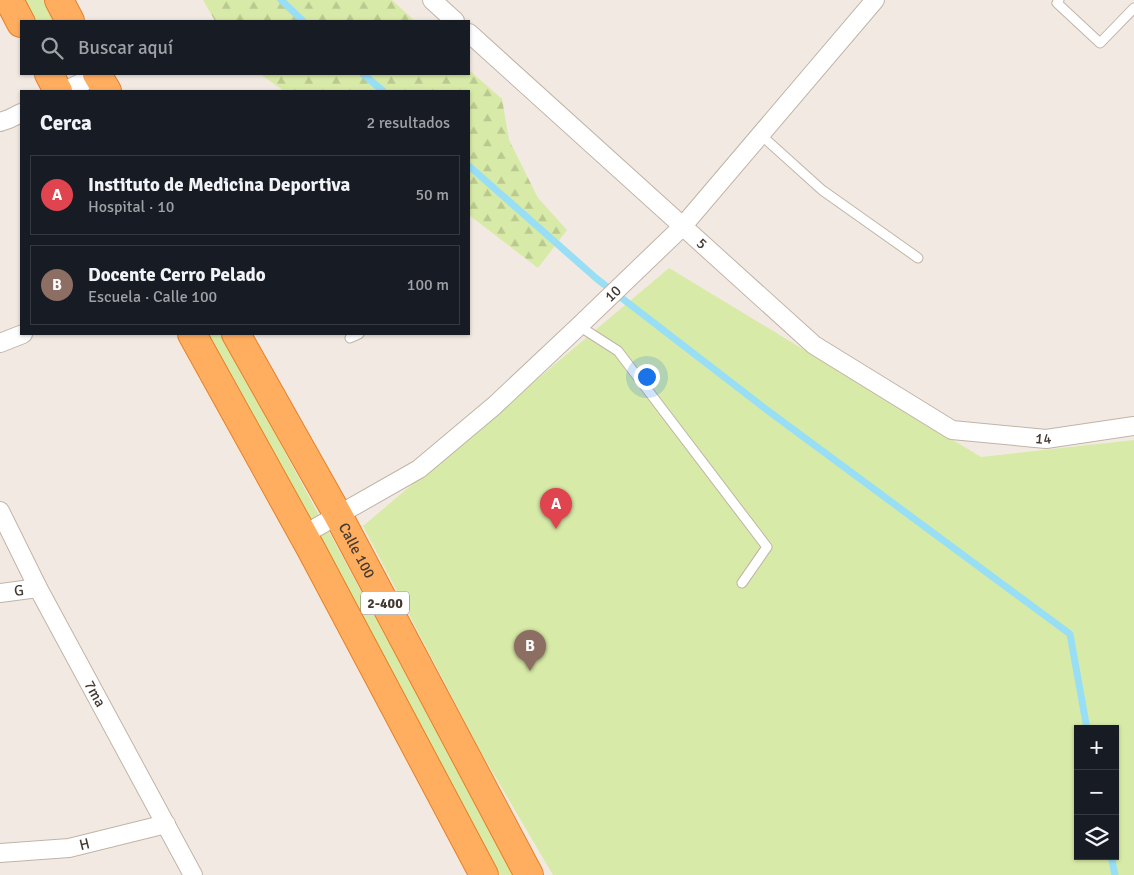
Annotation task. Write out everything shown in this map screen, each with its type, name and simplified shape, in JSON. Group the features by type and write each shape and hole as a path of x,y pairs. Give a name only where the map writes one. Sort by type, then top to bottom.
{"highway":[{"path":"9,0 20,21"},
{"path":"59,0 69,20"},
{"path":"50,75 57,90"},
{"name":"2-400","path":"193,335 303,535 484,875"},
{"name":"Calle 100","path":"237,335 338,516 529,875"}],"street":[{"path":"432,0 455,20"},
{"name":"10","path":"303,535 419,469 494,406 682,227 875,0"},
{"name":"5","path":"470,34 814,345 952,430"},
{"path":"67,90 101,80"},
{"path":"0,122 20,114"},
{"path":"0,342 20,335"},
{"name":"14","path":"952,430 1046,439 1134,426"},
{"name":"7ma","path":"0,510 38,588 193,875"},
{"name":"G","path":"0,593 38,588"},
{"name":"H","path":"0,853 69,848 166,824"}],"lane":[{"path":"1059,0 1057,3 1100,43 1134,8"},
{"path":"760,135 822,190 918,258"},
{"path":"579,326 618,352 767,547 742,583"},
{"path":"350,338 357,335"}],"green space":[{"path":"25,0 44,0 54,20 35,20"},
{"path":"203,0 392,0 414,20 214,20"},
{"path":"470,71 502,99 509,140 538,198 567,230 538,268 470,216 470,90 283,90 261,75 470,75"},
{"path":"669,268 981,457 1134,440 1134,875 553,875 479,749 363,526"},
{"path":"207,335 222,335 320,517 310,521"},
{"path":"328,530 514,875 500,875 318,536"}],"waterway":[{"path":"281,0 302,20"},
{"path":"364,75 382,90"},
{"path":"470,167 597,279 767,410 1070,634 1086,725"},
{"path":"1112,860 1115,875"}],"place":[{"name":"Instituto de Medicina Deportiva","path":"556,529"},
{"name":"Docente Cerro Pelado","path":"530,671"}]}
